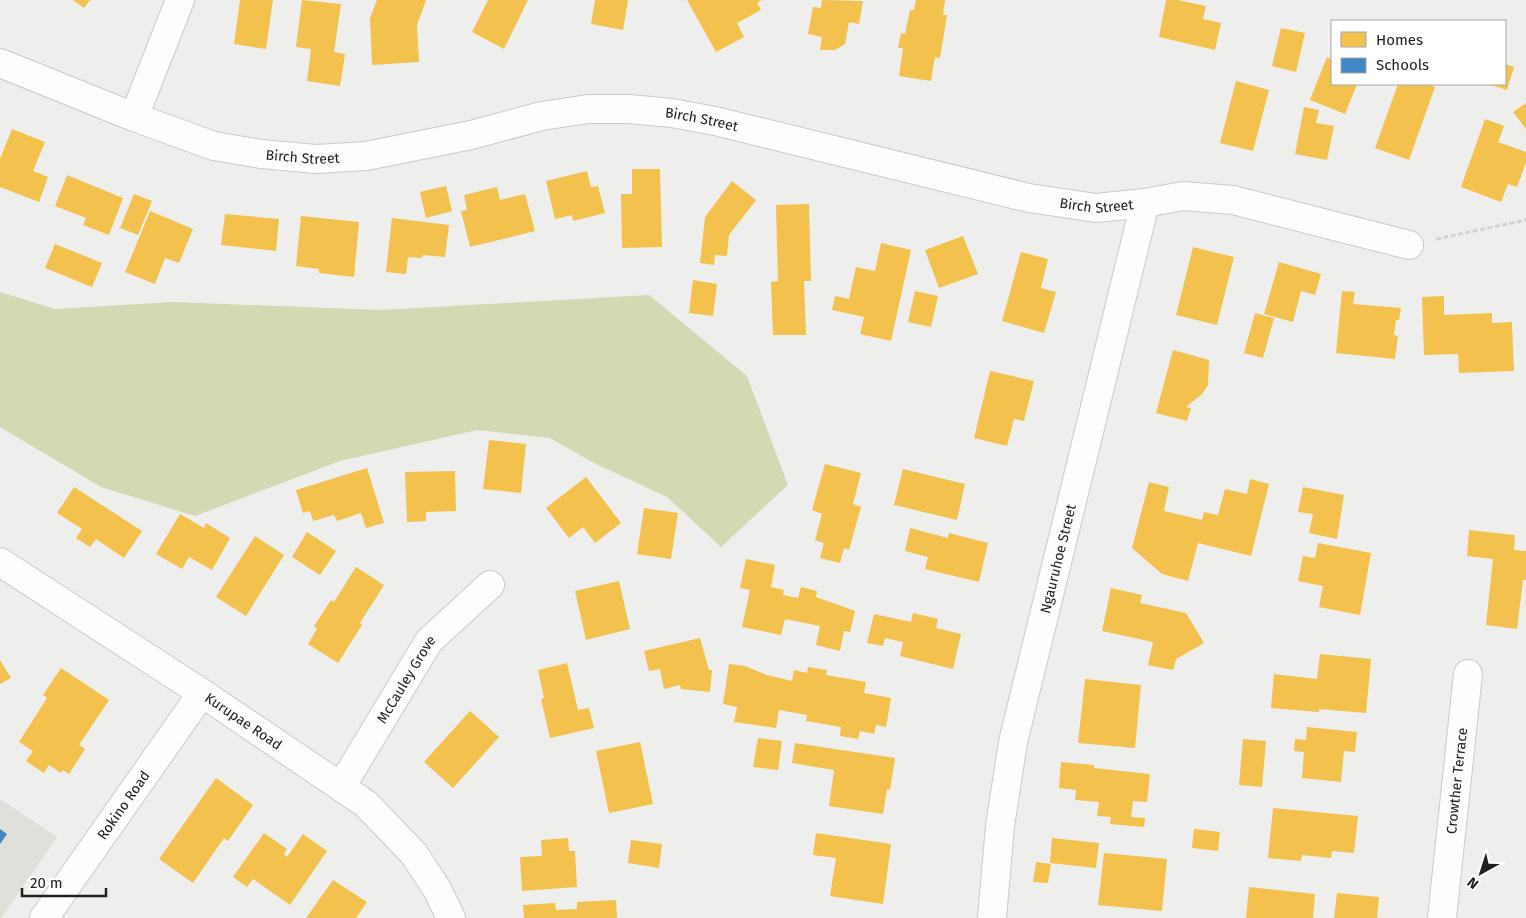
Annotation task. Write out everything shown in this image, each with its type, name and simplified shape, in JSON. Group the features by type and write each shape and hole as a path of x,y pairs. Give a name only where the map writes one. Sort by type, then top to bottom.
{"street":[{"path":"134,117 180,0"},
{"name":"Birch Street","path":"0,63 134,117 214,146 261,154 316,158 366,156 471,135 542,116 588,109 629,109 672,113 714,121 1028,198 1096,208 1145,203 1183,196 1233,200 1409,245"},
{"name":"Ngauruhoe Street","path":"992,918 1000,826 1013,742 1145,203"},
{"name":"Kurupae Road","path":"0,562 202,693 366,804 414,854 437,889 451,918"},
{"name":"McCauley Grove","path":"341,786 429,641 490,585"},
{"name":"Crowther Terrace","path":"1442,918 1468,674"},
{"name":"Rokino Road","path":"44,918 202,693"}],"path":[{"path":"1409,245 1526,220"}],"shaded area":[{"path":"0,799 57,837 1,918 0,918"}],"green space":[{"path":"0,292 55,309 173,302 381,310 649,295 747,376 788,485 721,547 667,497 594,463 550,438 477,430 340,461 195,516 101,487 0,427"}],"building: Homes":[{"path":"73,0 90,0 84,8"},
{"path":"240,0 273,0 266,49 234,44"},
{"path":"302,0 341,4 334,52 345,54 340,86 307,81 311,49 296,47"},
{"path":"377,0 426,0 417,25 419,62 372,65 370,18"},
{"path":"488,0 528,0 504,49 472,32"},
{"path":"595,0 628,0 623,30 591,24"},
{"path":"687,0 762,0 757,3 761,10 737,23 744,37 716,52"},
{"path":"822,0 863,1 859,24 849,22 845,44 835,50 820,50 822,37 808,34 813,7 821,8"},
{"path":"916,0 945,0 943,15 947,15 940,58 935,57 931,81 899,76 903,48 898,48 901,33 905,34 910,10 914,10"},
{"path":"1166,0 1178,0 1206,6 1203,19 1221,23 1215,50 1159,37"},
{"path":"1281,28 1305,33 1296,72 1272,66"},
{"path":"1327,57 1331,59 1331,85 1357,85 1345,114 1310,100"},
{"path":"1506,64 1514,67 1507,90 1491,85 1506,85"},
{"path":"1236,81 1269,90 1253,151 1220,143"},
{"path":"1398,85 1430,85 1435,87 1409,160 1375,148"},
{"path":"1526,103 1526,129 1513,112"},
{"path":"1304,107 1319,110 1316,123 1334,126 1327,160 1295,154"},
{"path":"1485,119 1504,126 1498,142 1526,152 1526,162 1517,187 1508,184 1501,202 1461,187"},
{"path":"12,129 45,142 33,171 48,177 39,202 0,187 0,159"},
{"path":"632,169 660,169 662,247 622,248 621,194 632,194"},
{"path":"587,171 591,187 598,186 605,213 573,221 572,215 555,219 546,181"},
{"path":"67,175 123,198 109,235 83,225 86,218 55,206"},
{"path":"732,181 756,200 729,235 727,256 715,255 714,265 700,263 705,217"},
{"path":"446,186 452,211 426,218 420,192"},
{"path":"497,187 500,200 525,194 535,231 470,247 461,211 467,210 464,195"},
{"path":"134,194 152,201 138,235 120,228"},
{"path":"809,204 811,281 804,281 806,335 773,335 771,282 778,281 776,205"},
{"path":"150,211 193,229 179,263 165,258 155,284 125,272"},
{"path":"225,214 279,219 276,251 221,245"},
{"path":"301,216 359,222 354,277 319,273 319,269 296,266"},
{"path":"392,218 449,225 445,257 423,255 422,258 408,257 406,274 386,272"},
{"path":"963,236 978,274 939,288 925,250"},
{"path":"881,243 911,250 891,341 860,334 864,317 832,310 835,296 849,299 856,267 875,271"},
{"path":"55,244 102,263 92,287 45,268"},
{"path":"1193,247 1234,257 1217,325 1176,315"},
{"path":"1021,252 1048,259 1041,288 1056,292 1044,333 1002,321"},
{"path":"1279,262 1321,274 1315,295 1301,291 1293,322 1264,314"},
{"path":"693,280 717,284 713,316 689,313"},
{"path":"915,291 938,296 931,327 908,322"},
{"path":"1342,291 1355,292 1353,304 1401,308 1399,320 1396,320 1394,335 1398,336 1395,359 1336,353"},
{"path":"1444,296 1444,315 1492,313 1492,323 1512,322 1514,371 1459,373 1458,354 1424,355 1422,297"},
{"path":"1255,313 1274,318 1263,358 1244,353"},
{"path":"1173,350 1209,360 1208,385 1202,394 1186,407 1191,408 1187,421 1156,413"},
{"path":"990,371 1034,381 1024,421 1014,419 1007,446 974,438"},
{"path":"489,440 526,444 521,493 483,489"},
{"path":"825,464 861,473 853,504 861,507 849,550 844,548 840,563 820,558 824,543 815,540 822,514 812,510"},
{"path":"367,468 384,523 366,528 361,513 337,521 334,515 313,521 310,511 303,513 296,490"},
{"path":"903,469 965,484 957,520 894,505"},
{"path":"455,471 456,511 426,512 426,521 407,522 405,472"},
{"path":"586,477 621,523 595,543 583,527 569,538 546,508"},
{"path":"1250,479 1269,484 1251,556 1198,543 1188,581 1162,574 1132,548 1149,482 1169,487 1164,511 1202,520 1204,512 1218,515 1225,489 1247,494"},
{"path":"74,487 142,531 124,558 96,539 90,547 76,538 82,529 57,513"},
{"path":"1303,487 1344,495 1337,539 1309,533 1313,514 1298,512"},
{"path":"644,508 678,513 671,559 637,554"},
{"path":"180,514 204,528 206,523 230,538 212,570 189,557 182,569 156,554"},
{"path":"910,528 948,538 949,533 988,543 979,582 925,569 928,557 905,551"},
{"path":"1469,530 1515,535 1514,550 1526,551 1526,580 1523,580 1517,629 1486,625 1493,559 1467,556"},
{"path":"307,532 336,551 320,575 292,557"},
{"path":"255,536 284,555 246,616 216,597"},
{"path":"1318,543 1371,553 1360,615 1319,607 1323,586 1298,581 1303,556 1315,558"},
{"path":"746,559 775,565 771,587 784,590 783,595 798,598 801,587 817,591 816,597 855,611 850,632 844,631 840,651 816,645 820,626 785,619 781,635 742,627 750,590 740,588"},
{"path":"356,567 384,585 338,663 308,644 317,629 314,626 331,600 334,602"},
{"path":"619,581 630,629 586,640 575,591"},
{"path":"1111,588 1142,595 1140,603 1186,613 1204,643 1176,659 1173,670 1148,665 1153,642 1102,631"},
{"path":"913,613 938,619 936,628 961,634 953,669 900,656 903,642 885,638 883,646 867,643 874,614 911,622"},
{"path":"700,638 709,670 712,670 710,692 681,689 680,685 664,689 660,669 649,671 644,651"},
{"path":"1320,654 1371,659 1366,713 1319,709 1319,712 1271,708 1274,674 1317,679"},
{"path":"0,660 11,678 0,684"},
{"path":"567,663 578,710 589,708 594,728 550,738 541,699 544,698 538,670"},
{"path":"729,664 745,666 767,675 792,681 794,670 807,673 808,667 827,670 826,675 866,682 864,693 891,698 886,727 876,725 874,734 860,731 858,739 840,736 841,727 806,721 807,715 779,710 776,728 734,722 737,707 723,704"},
{"path":"61,668 109,700 79,745 85,749 69,774 63,770 61,773 49,765 44,773 26,761 33,751 19,742 47,698 43,695"},
{"path":"1085,679 1141,685 1135,748 1078,743"},
{"path":"470,711 499,737 453,788 424,762"},
{"path":"1307,727 1357,732 1355,752 1344,751 1341,782 1302,778 1304,752 1294,751 1295,739 1306,740"},
{"path":"758,738 782,741 778,770 753,767"},
{"path":"1243,739 1266,741 1262,787 1239,785"},
{"path":"640,742 653,804 609,813 596,751"},
{"path":"795,743 895,758 890,790 887,789 883,814 829,806 834,770 792,763"},
{"path":"1061,762 1094,765 1094,768 1150,774 1147,802 1133,801 1131,817 1145,818 1144,827 1110,824 1111,817 1097,816 1099,802 1075,800 1076,790 1059,788"},
{"path":"216,778 253,805 228,841 224,838 193,883 159,859"},
{"path":"1273,808 1358,816 1354,853 1332,851 1331,858 1302,855 1301,861 1268,858"},
{"path":"1194,829 1220,832 1218,851 1192,848"},
{"path":"264,833 287,849 284,854 287,857 303,834 327,851 290,905 253,879 247,887 233,877"},
{"path":"816,833 891,844 883,904 830,896 836,858 813,855"},
{"path":"568,838 569,851 575,851 577,887 522,891 520,857 542,856 541,840"},
{"path":"1052,838 1099,843 1096,868 1050,863"},
{"path":"631,840 662,844 659,868 628,863"},
{"path":"1104,853 1167,859 1162,911 1098,905"},
{"path":"1036,862 1051,864 1048,883 1033,882"},
{"path":"333,880 367,902 356,918 306,918"},
{"path":"1249,887 1315,894 1313,918 1246,918"},
{"path":"1337,893 1379,897 1377,918 1334,918"},
{"path":"616,900 617,918 524,918 523,905 555,903 556,910 577,909 577,902"}],"building: Schools":[{"path":"0,829 7,834 0,844"}]}
